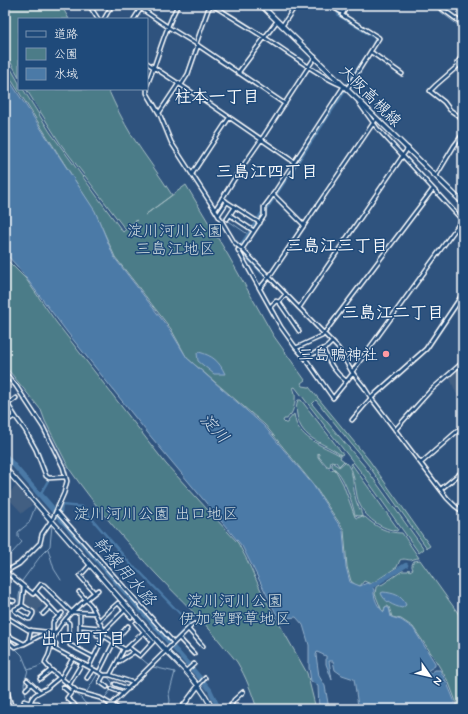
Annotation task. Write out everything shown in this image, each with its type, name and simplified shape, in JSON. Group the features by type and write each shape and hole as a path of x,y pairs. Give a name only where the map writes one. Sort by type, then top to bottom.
{"main road":[{"name":"大阪高槻線","path":"261,5 354,96 375,121 408,148 463,203"},
{"path":"371,398 426,349 463,294"},
{"path":"5,468 186,671 206,696 212,709"},
{"path":"181,709 198,685"}],"street":[{"path":"89,5 97,18"},
{"path":"105,18 112,5"},
{"path":"136,5 285,104"},
{"path":"135,18 143,5"},
{"path":"148,82 168,27 178,5"},
{"path":"159,113 188,74 208,10 212,5 337,84 344,86 264,208 264,216 242,249"},
{"path":"282,26 296,5"},
{"path":"329,5 343,12 342,15 379,38 347,89"},
{"path":"338,9 341,5"},
{"path":"343,12 348,5"},
{"path":"437,5 463,24"},
{"path":"238,73 277,20"},
{"path":"371,52 402,74"},
{"path":"463,55 457,63 459,65 430,91 444,102 450,110 463,119"},
{"path":"215,210 315,57"},
{"path":"148,64 294,162"},
{"path":"147,90 147,93 159,113 171,142 234,242 338,348 352,372 395,430 455,506 463,512"},
{"path":"192,174 229,118"},
{"path":"238,250 281,327 333,398 462,220 377,128 375,121"},
{"path":"260,288 375,121"},
{"path":"436,176 463,134"},
{"path":"299,308 408,148"},
{"path":"296,348 322,336 433,189"},
{"path":"273,194 304,225"},
{"path":"222,198 260,223"},
{"path":"219,214 227,202"},
{"path":"227,219 235,207"},
{"path":"230,215 254,231"},
{"path":"270,307 276,301 279,302 286,294"},
{"path":"279,302 299,331"},
{"path":"305,358 323,349 332,342"},
{"path":"323,349 333,369 346,381"},
{"path":"395,430 430,391 463,362"},
{"path":"5,373 16,386 43,426 63,467 67,481 66,488 56,511 51,521 43,531 40,543 19,564 5,572 33,594 35,592 59,616"},
{"path":"8,404 16,398"},
{"path":"352,420 371,398"},
{"path":"5,400 36,450 46,476 49,478 66,477"},
{"path":"5,422 15,416"},
{"path":"421,463 463,426"},
{"path":"441,489 463,471"},
{"path":"56,511 174,643"},
{"path":"90,565 80,576 94,592"},
{"path":"35,592 42,584 71,612 95,614"},
{"path":"22,585 22,605"},
{"path":"54,632 71,612 98,590"},
{"path":"79,592 90,605 104,631 104,636 88,666"},
{"path":"5,599 13,601 13,595"},
{"path":"99,621 118,603 131,617"},
{"path":"22,605 32,612 33,614 30,619 15,611 15,609 22,605"},
{"path":"43,614 50,607"},
{"path":"104,631 124,610"},
{"path":"62,613 53,622 54,632 50,652 45,660 45,663 60,678 78,692 100,698 109,707 119,709"},
{"path":"80,613 80,633"},
{"path":"5,616 28,630 54,632"},
{"path":"64,620 69,623 69,632"},
{"path":"128,647 140,656 153,642 136,623"},
{"path":"109,707 194,624"},
{"path":"80,626 102,628"},
{"path":"99,672 114,642 128,626"},
{"path":"188,629 203,646"},
{"path":"28,643 31,630"},
{"path":"5,649 8,644 15,647 28,643 45,632"},
{"path":"110,675 124,649 126,649 144,632"},
{"path":"5,634 24,644"},
{"path":"97,635 104,636 124,649"},
{"path":"179,638 194,654"},
{"path":"52,641 56,644 55,649 104,675 110,675 134,683"},
{"path":"70,645 93,657"},
{"path":"118,660 120,661 134,652"},
{"path":"30,703 32,697 60,678 73,658"},
{"path":"69,685 82,663"},
{"path":"186,671 194,664"},
{"path":"87,678 93,669"},
{"path":"40,679 51,670"},
{"path":"104,675 100,682 107,687"},
{"path":"198,685 205,678"},
{"path":"27,680 39,692"},
{"path":"5,683 12,709"},
{"path":"26,689 31,684"},
{"path":"115,684 128,689"},
{"path":"63,687 70,693"},
{"path":"74,689 67,698 77,709"},
{"path":"112,689 123,693"},
{"path":"229,709 234,700 243,692"},
{"path":"24,701 38,703"},
{"path":"69,709 74,704"}],"shaded area":[{"path":"463,365 463,402 456,393 449,376"},
{"path":"16,486 32,505 22,513 6,496"},
{"path":"24,589 33,596 36,593 45,603 38,610 40,612 38,614 23,604"}],"green space":[{"path":"5,5 61,5 68,18 18,18 18,75 5,52"},
{"name":"淀川河川公園 三島江地区","path":"5,58 18,81 18,90 24,90 50,132 123,232 137,220 125,229 60,143 27,90 108,90 132,136 172,195 145,215 186,185 228,255 273,335 305,380 301,383 303,386 309,387 369,460 430,546 427,548 369,466 316,400 312,404 365,467 424,549 419,553 365,477 295,387 293,388 295,397 294,408 287,419 284,419 283,421 287,423 294,414 296,423 305,435 316,443 341,456 340,458 344,461 339,466 336,462 331,461 330,467 327,466 319,457 318,453 318,457 324,465 331,470 334,469 336,471 343,484 355,517 357,518 363,516 363,518 365,517 382,529 402,533 419,558 400,560 397,567 371,584 364,581 360,586 357,586 351,581 347,567 344,530 313,484 265,425 187,358 171,329 115,257 95,212 12,81 5,67"},
{"name":"淀川河川公園 出口地区","path":"5,258 26,279 56,322 166,464 238,543 264,597 307,673 316,709 257,709 243,673 237,662 209,629 123,537 70,470 41,410 5,366"},
{"path":"298,400 301,400 343,454 341,455 314,440 303,430 297,415 296,407"},
{"path":"345,462 352,474 355,498 362,515 359,516 355,515 344,481 332,467 333,463 339,467"},
{"path":"351,463 398,529 397,531 377,524 366,515 359,503 350,465"},
{"path":"420,560 463,620 463,709 456,709 457,704 449,683 413,627 401,619 392,617 389,607 385,607 384,611 382,611 375,594 376,587 402,571 408,571 409,569 410,571 413,569 412,565 414,561"}],"water":[{"name":"淀川","path":"5,70 11,83 95,211 114,257 170,330 187,358 264,426 313,485 343,531 346,567 350,582 360,586 367,583 371,585 374,590 376,602 380,608 384,612 385,607 389,608 391,617 401,620 413,628 435,663 435,666 427,671 431,673 435,670 440,670 456,705 455,709 360,709 358,706 354,679 342,675 335,670 333,661 329,661 332,680 326,664 326,656 317,652 316,655 319,676 325,686 329,709 319,709 318,686 311,681 309,668 309,645 303,625 296,617 279,619 242,546 142,426 67,332 17,266 5,253"},
{"path":"199,352 208,355 215,360 225,374 214,374 198,361 197,353"},
{"path":"383,592 397,595 406,605 402,608 390,603 382,596 381,593"}],"waterway":[{"path":"344,5 339,14 377,38 374,44"},
{"path":"432,5 463,29"},
{"path":"178,35 196,46"},
{"path":"457,64 456,63 463,50"},
{"path":"193,56 186,74 179,86 211,106"},
{"path":"267,277 241,250 241,246 363,62"},
{"path":"459,66 463,70"},
{"path":"215,109 229,121 195,173 215,207"},
{"path":"220,215 249,235"},
{"path":"5,397 38,450 49,479 41,493 55,509 53,512"},
{"name":"幹線用水路","path":"5,455 202,680 210,690 219,709"},
{"path":"5,464 39,503"},
{"path":"61,512 62,505 82,507 133,567 137,569 189,623 189,625 175,639"},
{"path":"5,559 22,542 18,537 18,532 29,523 35,507"},
{"path":"5,614 19,605 22,581 42,554 50,546 52,525"},
{"path":"48,549 54,569 61,580"},
{"path":"367,589 406,565"},
{"path":"5,639 8,643"},
{"path":"15,648 22,655 28,670 24,684 26,696 22,701"},
{"path":"137,655 149,665"},
{"path":"28,670 43,664 93,709"},
{"path":"153,667 175,672 169,694 170,701 168,709"},
{"path":"86,693 98,673 101,675"},
{"path":"104,676 109,678 114,685 104,699"},
{"path":"102,701 115,709"}],"place":[{"name":"三島鴨神社","path":"386,354"}],"district":[{"name":"柱本一丁目","path":"217,96"},
{"name":"三島江四丁目","path":"267,171"},
{"name":"三島江三丁目","path":"337,245"},
{"name":"三島江二丁目","path":"393,312"},
{"name":"出口四丁目","path":"83,638"}],"park label":[{"name":"淀川河川公園 伊加賀野草地区","path":"235,609"}]}
